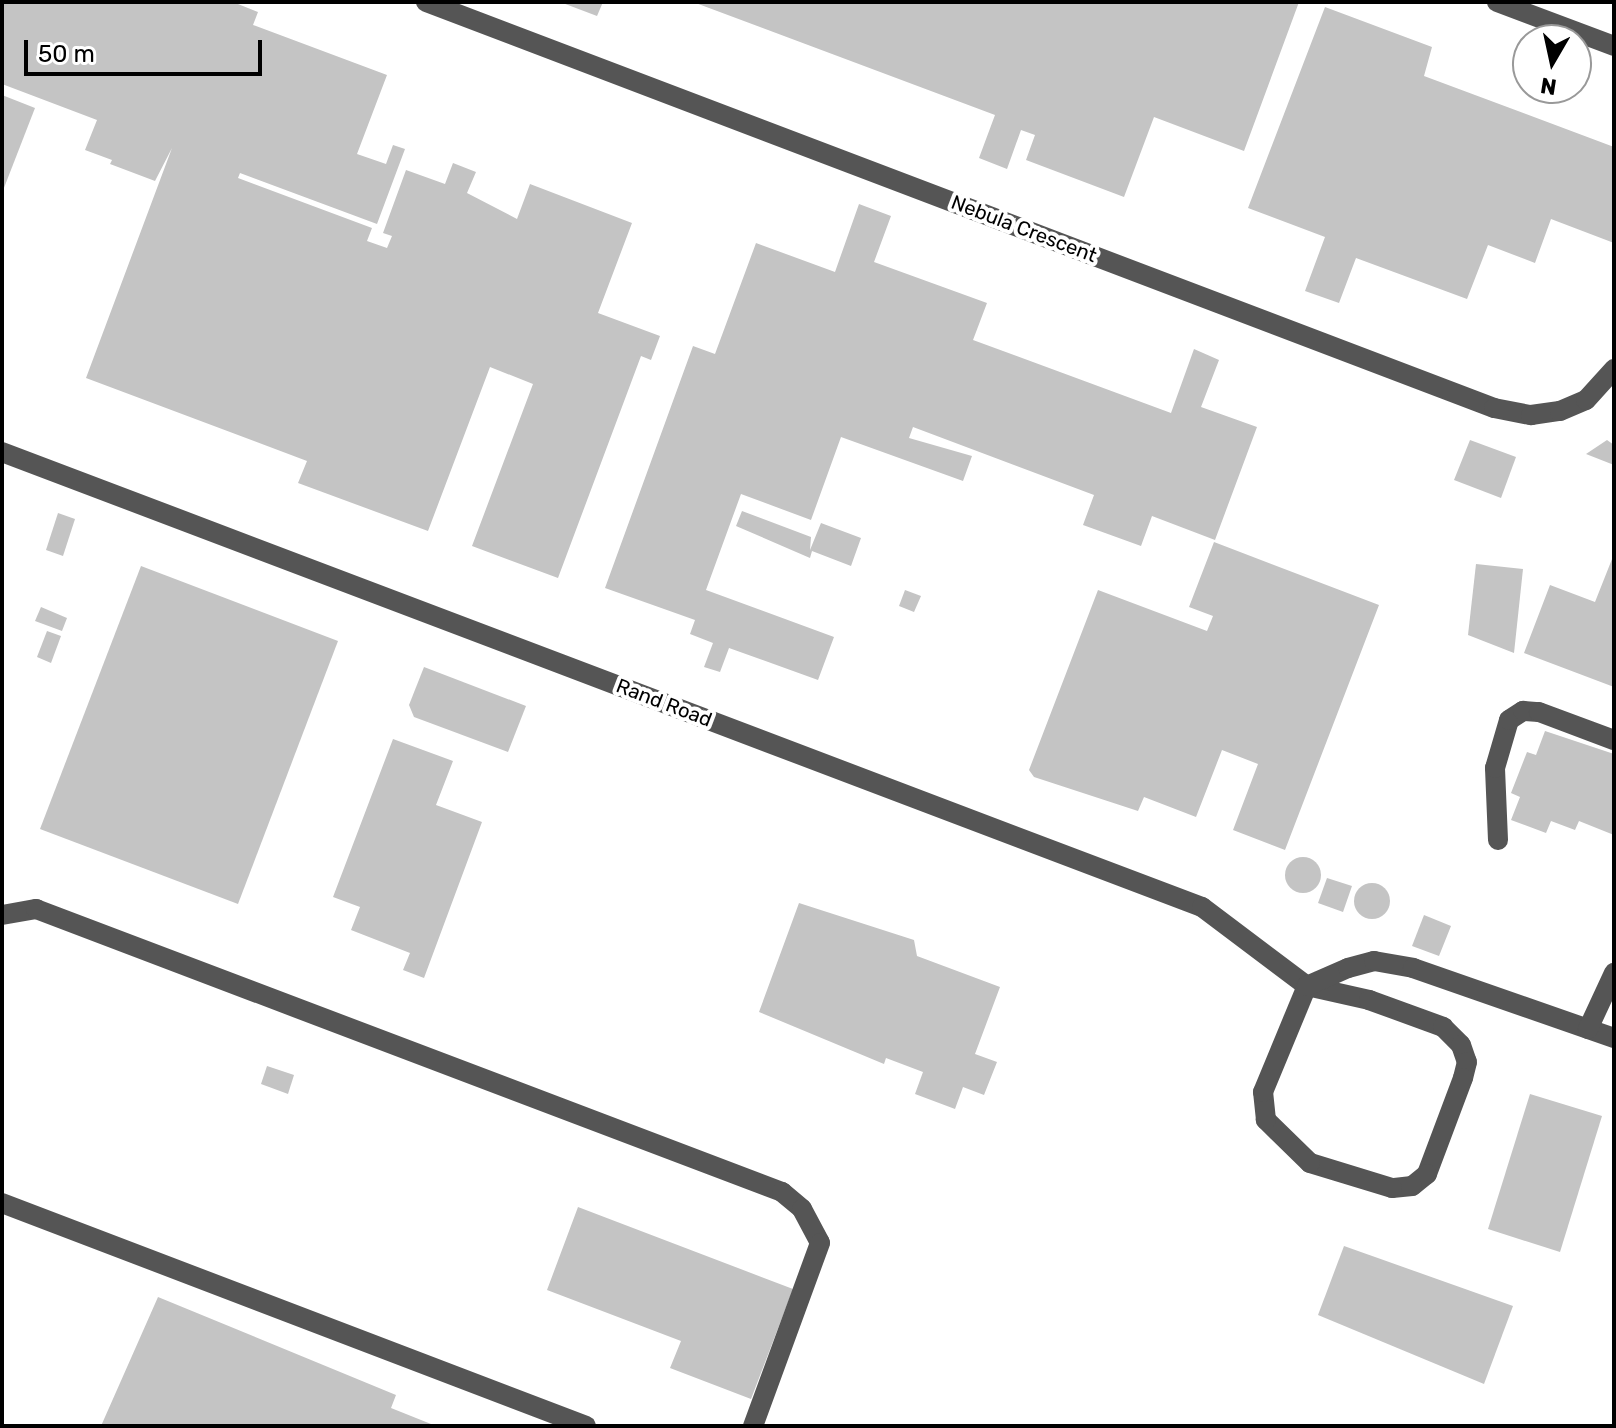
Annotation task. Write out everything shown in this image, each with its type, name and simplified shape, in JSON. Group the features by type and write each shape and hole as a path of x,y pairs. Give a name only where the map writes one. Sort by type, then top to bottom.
{"lane":[{"name":"Nebula Crescent","path":"426,2 1494,408 1531,415 1560,411 1586,400 1614,369"},
{"path":"1497,2 1614,46"},
{"name":"Rand Road","path":"2,452 1202,907 1307,986"},
{"path":"1498,840 1495,768 1509,720 1523,711 1539,712 1614,740"},
{"path":"2,915 36,909 782,1192 802,1209 820,1243 753,1426"},
{"path":"1307,986 1369,1000 1443,1027 1461,1045 1467,1062 1463,1078 1427,1174 1412,1186 1392,1188 1310,1163 1266,1120 1263,1092 1307,986 1374,961 1413,968 1614,1038"},
{"path":"1588,1029 1614,973"},
{"path":"2,1203 586,1426"}],"building":[{"path":"2,2 233,2 258,12 253,25 387,75 357,154 386,164 393,145 405,149 377,224 240,173 238,178 372,228 367,241 387,248 392,236 383,233 406,170 445,184 453,163 476,172 467,193 517,219 530,184 632,223 598,313 660,336 651,360 641,356 558,578 472,546 533,384 490,367 428,531 298,483 307,461 86,378 172,148 155,181 110,164 112,160 85,150 97,120 2,84"},
{"path":"560,2 603,2 597,16"},
{"path":"693,2 1299,2 1244,151 1154,117 1124,197 1026,160 1035,135 1021,130 1007,169 979,158 995,115"},
{"path":"1325,7 1432,47 1424,76 1614,147 1614,243 1551,219 1535,263 1488,245 1467,299 1356,258 1339,303 1305,291 1325,237 1248,208"},
{"path":"2,95 35,108 2,193"},
{"path":"859,204 891,216 874,262 987,303 973,340 1171,413 1194,349 1219,360 1201,407 1257,427 1215,540 1152,516 1141,546 1083,525 1094,495 913,427 909,438 972,456 963,481 841,437 811,520 741,494 706,590 834,637 818,680 729,648 720,672 704,667 713,643 690,634 695,620 605,588 693,346 715,354 756,243 835,272"},
{"path":"1470,440 1516,457 1501,498 1454,480"},
{"path":"1607,440 1614,445 1614,465 1586,454"},
{"path":"742,511 811,537 810,550 821,523 861,538 851,566 812,551 810,558 736,526"},
{"path":"58,513 75,519 63,556 46,550"},
{"path":"1214,542 1379,605 1285,850 1233,830 1258,764 1222,750 1196,817 1144,797 1138,811 1034,777 1029,770 1098,590 1207,631 1213,616 1189,607"},
{"path":"1614,554 1614,687 1524,653 1550,585 1595,602"},
{"path":"1476,564 1523,569 1514,653 1468,635"},
{"path":"141,566 338,641 238,904 40,829"},
{"path":"905,590 921,596 914,612 899,606"},
{"path":"41,607 67,618 62,631 35,621"},
{"path":"47,631 61,636 51,663 37,657"},
{"path":"424,667 526,706 508,752 414,717 409,705"},
{"path":"1545,731 1614,754 1614,835 1579,821 1575,830 1551,821 1546,833 1511,820 1520,797 1511,793 1527,752 1536,755"},
{"path":"393,739 453,761 436,805 482,822 424,978 403,970 410,953 351,930 360,907 333,897"},
{"path":"1303,857 1316,862 1321,875 1316,888 1303,893 1290,888 1285,875 1290,862"},
{"path":"1327,878 1352,886 1343,912 1318,903"},
{"path":"1372,883 1385,888 1390,901 1385,914 1372,919 1359,914 1354,901 1359,888"},
{"path":"799,903 914,940 917,956 1000,987 975,1054 997,1062 984,1095 963,1087 955,1109 915,1094 923,1072 886,1058 884,1064 759,1012"},
{"path":"1424,915 1451,926 1439,956 1412,946"},
{"path":"267,1066 294,1075 288,1094 261,1084"},
{"path":"1530,1094 1602,1116 1560,1252 1488,1229"},
{"path":"578,1207 793,1289 751,1399 670,1368 681,1341 547,1290"},
{"path":"1344,1246 1513,1306 1484,1384 1318,1315"},
{"path":"158,1297 396,1395 391,1408 436,1426 101,1426"}]}
